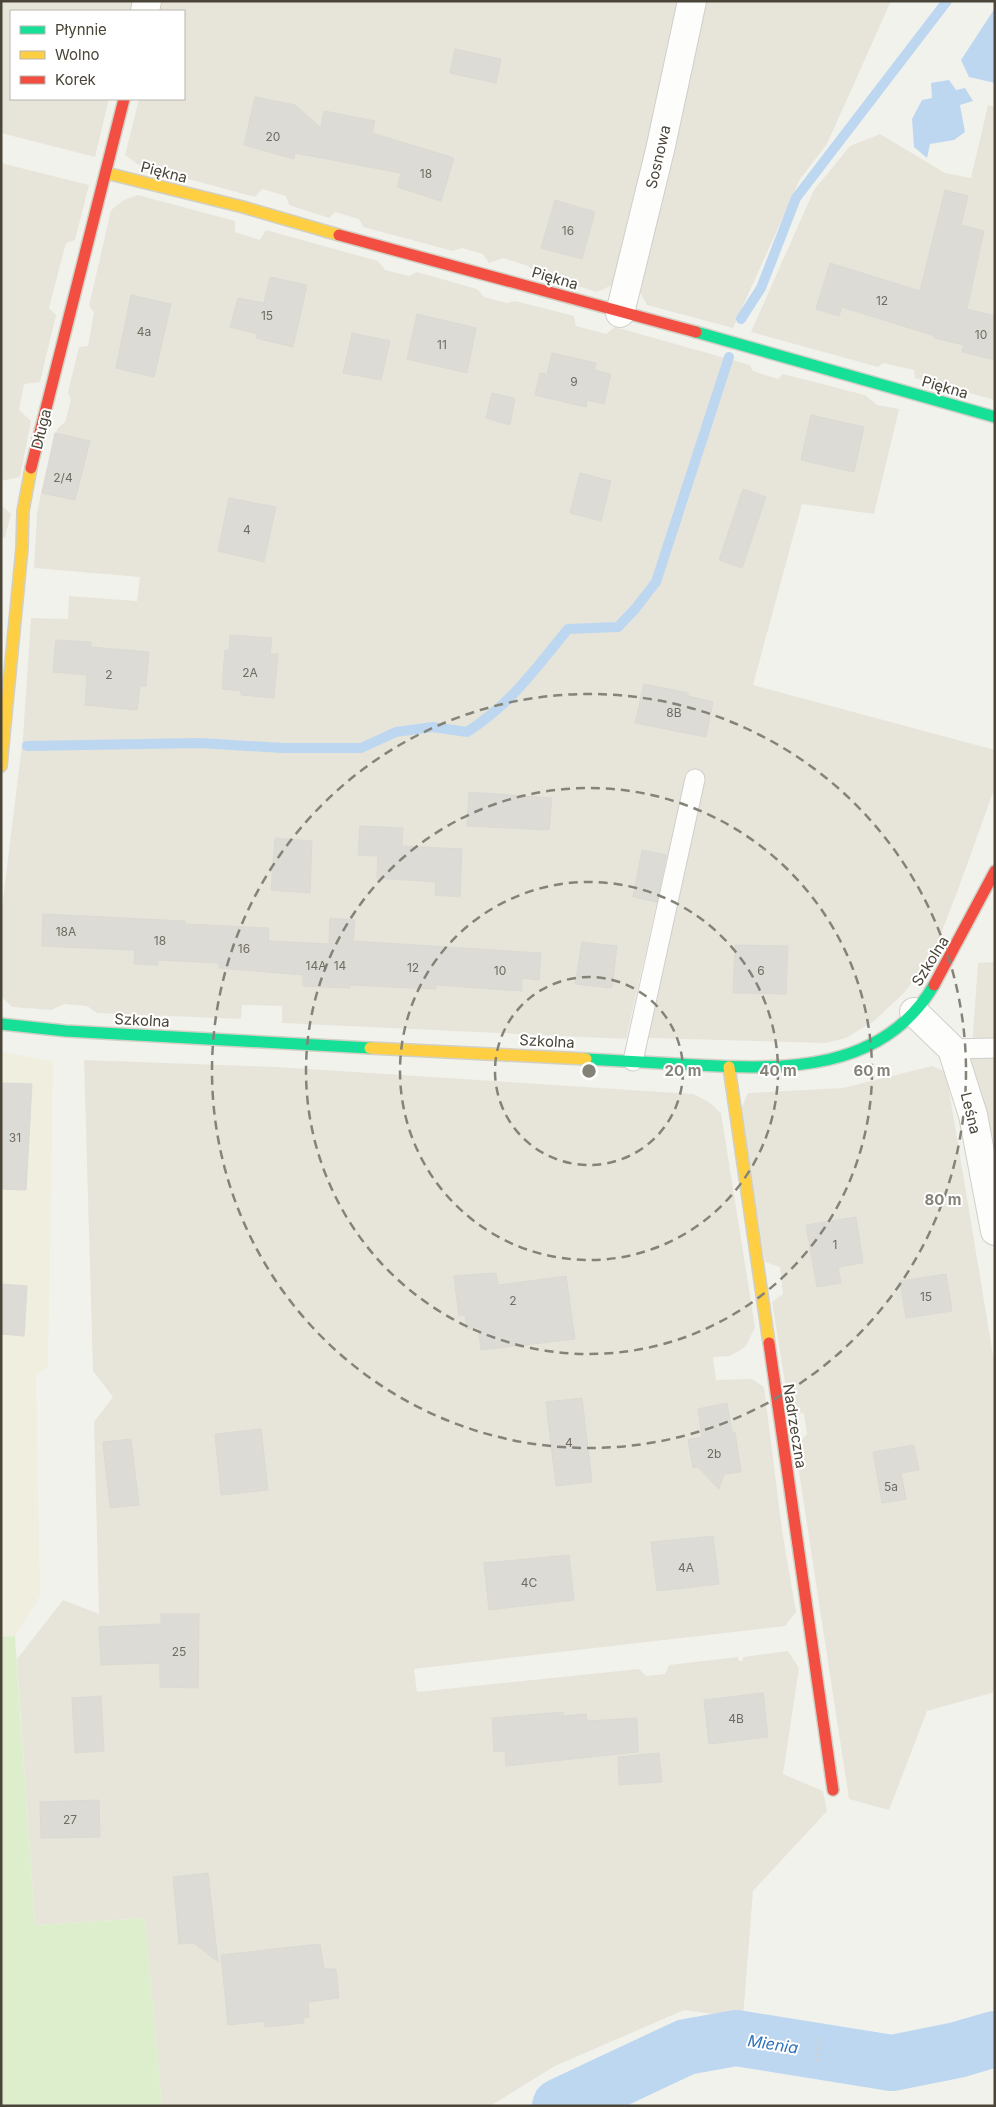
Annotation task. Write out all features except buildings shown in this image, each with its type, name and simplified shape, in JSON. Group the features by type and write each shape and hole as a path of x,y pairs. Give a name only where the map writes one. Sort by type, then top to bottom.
{"street":[{"name":"Sosnowa","path":"620,313 660,150 692,1"},
{"name":"Długa","path":"1,766 22,548 23,511 35,448 124,100"},
{"name":"Piękna","path":"106,173 243,207 620,313 803,360 995,417"},
{"name":"Szkolna","path":"1,1024 66,1031 728,1067 800,1066 839,1058 858,1051 877,1041 914,1012 930,991 961,939 995,872"},
{"name":"Leśna","path":"914,1012 952,1049 973,1115 995,1231"},
{"name":"Nadrzeczna","path":"728,1067 833,1790"}],"lane":[{"path":"633,1061 695,779"},
{"path":"952,1049 995,1048"}],"path":[{"path":"818,2062 819,2039"}],"shaded area":[{"path":"1,1 133,1 131,10 10,10 10,100 109,100 95,157 1,133"},
{"path":"162,1 682,1 617,283 597,292 538,274 528,266 503,258 489,263 483,254 462,248 453,251 363,227 359,219 335,212 329,218 289,205 286,196 262,189 255,197 140,166 125,155 139,100 185,100 185,10 160,10"},
{"path":"705,1 891,1 827,144 800,179 733,328 647,305 638,288"},
{"path":"988,105 995,107 995,400 915,378 914,370 883,363 878,367 751,332 814,190 850,146 880,134 945,173 971,178"},
{"path":"1,163 89,185 75,240 66,243 49,308 56,315 40,382 24,384 19,410 31,421 20,477 1,481"},
{"path":"138,195 235,221 235,232 260,240 266,230 378,261 385,270 409,276 417,272 477,289 484,297 507,303 515,301 574,316 576,326 606,334 615,327 750,365 753,371 778,379 783,374 865,395 877,405 899,409 874,514 802,504 753,685 995,750 995,787 933,954 904,993 874,1021 846,1038 826,1043 648,1038 703,781 685,779 626,1039 282,1023 282,1006 242,1005 241,1019 97,1013 87,1006 64,1004 51,1010 12,1007 1,996 1,915 23,737 31,618 68,619 69,596 137,601 140,577 34,568 37,514 41,492 57,429 65,422 71,400 68,392 79,347 88,346 94,312 89,306 111,210 124,200"},
{"path":"1,505 11,514 5,537 1,539"},
{"path":"995,962 995,1144 971,1061 978,963"},
{"path":"1,1052 53,1061 48,1367 36,1375 40,1596 15,1636 1,1637"},
{"path":"84,1060 277,1067 693,1094 709,1102 721,1113 755,1327 746,1346 739,1351 730,1356 713,1357 716,1380 752,1379 764,1387 782,1530 796,1612 785,1626 414,1669 417,1692 639,1669 646,1676 665,1674 669,1665 738,1657 739,1661 743,1661 743,1657 788,1651 799,1668 783,1774 823,1791 827,1811 753,1891 743,2018 684,2010 555,2066 490,2106 162,2106 145,1918 35,1925 17,1659 63,1600 99,1614 94,1422 113,1397 93,1371"},
{"path":"932,1066 946,1072 995,1367 995,1692 927,1711 889,1810 849,1799 795,1446 807,1434 804,1414 789,1408 772,1302 783,1294 780,1267 765,1262 741,1109 748,1093 843,1088"}],"green space":[{"path":"15,1636 35,1925 145,1918 162,2106 1,2106 1,1637"}],"water":[{"path":"995,8 995,83 969,77 961,60"},
{"path":"949,80 956,90 965,88 973,101 960,105 965,132 954,140 930,144 927,158 914,147 912,119 922,100 932,98 931,83"}],"waterway":[{"path":"741,319 761,288 796,198 947,1"},
{"path":"27,746 200,743 282,748 361,748 396,732 433,727 467,732 497,710 522,685 568,629 618,627 656,582 729,357"},
{"name":"Mienia","path":"560,2106 686,2047 736,2038 892,2063 957,2050 995,2039"}],"traffic: fast":[{"path":"696,332 995,417"},
{"path":"586,1059 729,1067 797,1065 829,1060 859,1050 888,1035 913,1014 934,985"},
{"path":"1,1024 66,1031 370,1048"}],"traffic: slow":[{"path":"106,173 243,207 339,235"},
{"path":"1,766 22,548 23,511 31,468"},
{"path":"370,1048 586,1059"},
{"path":"729,1067 769,1343"}],"traffic: jam":[{"path":"31,468 124,100"},
{"path":"339,235 696,332"},
{"path":"934,985 995,871"},
{"path":"769,1343 833,1790"}]}
